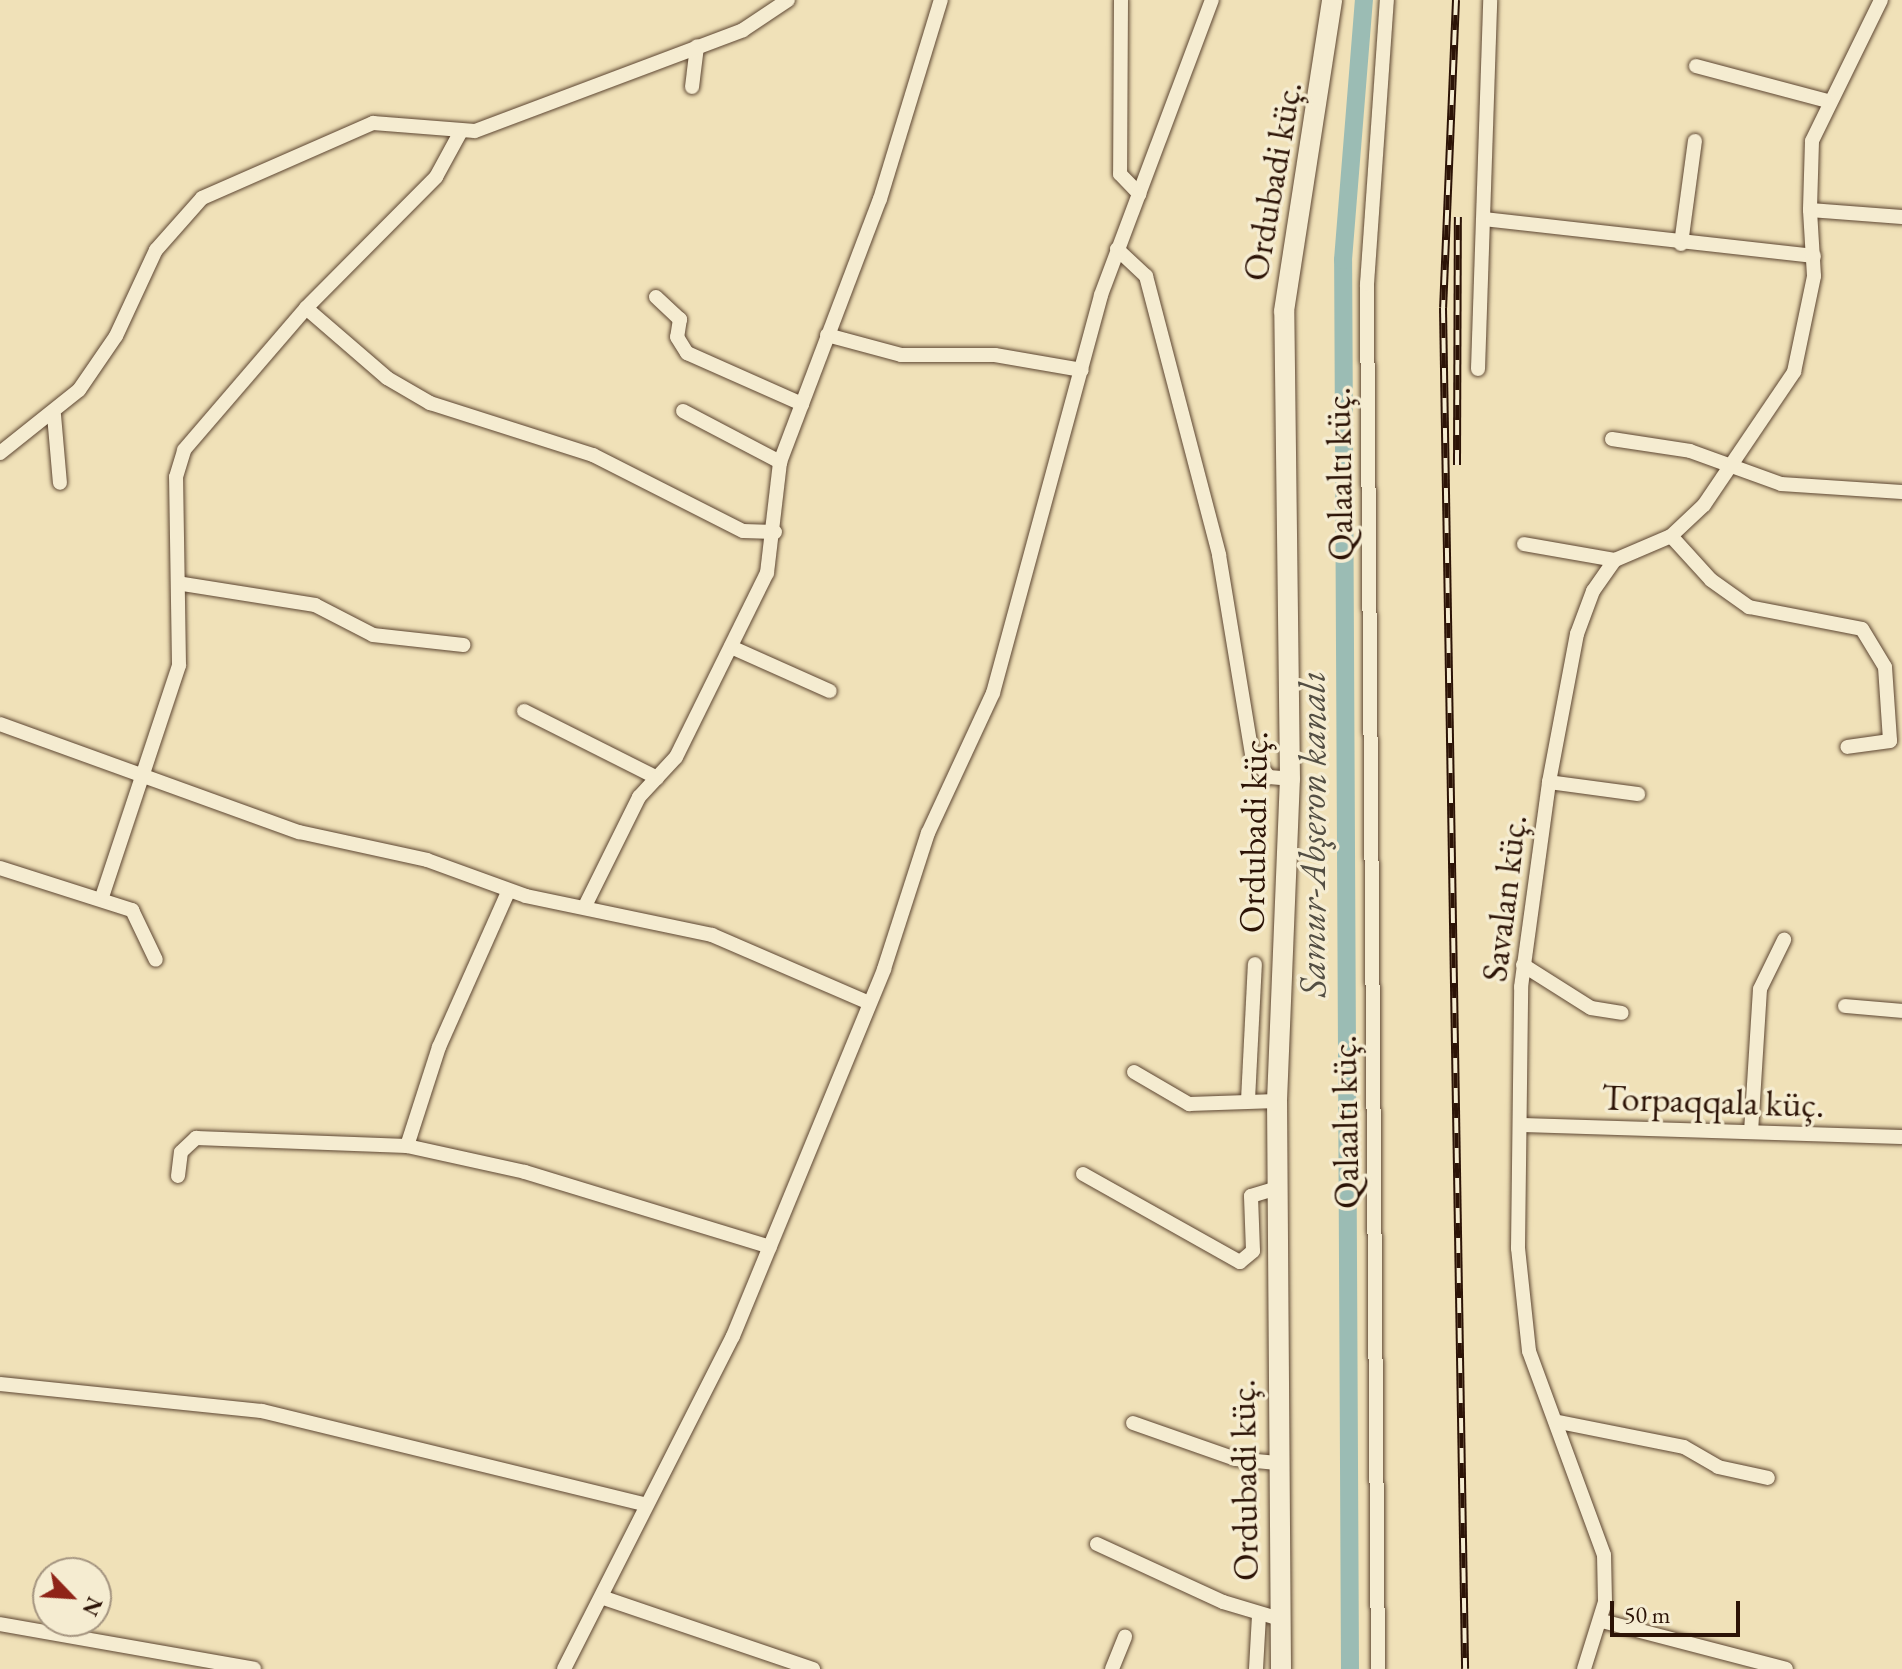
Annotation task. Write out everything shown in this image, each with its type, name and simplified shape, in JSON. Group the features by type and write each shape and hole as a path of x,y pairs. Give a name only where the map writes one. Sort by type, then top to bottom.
{"street":[{"path":"0,453 54,415 99,364 172,225 202,198 373,123 460,133 754,24 788,0"},
{"path":"585,906 639,797 676,757 767,573 775,532 780,462 880,199 941,0"},
{"path":"1121,0 1120,174 1139,194"},
{"path":"564,1669 604,1598 644,1504 707,1396 869,1003 928,833 993,693 1117,249 1212,0"},
{"name":"Ordubadi küç.","path":"1281,1669 1269,1618 1277,1463 1277,1101 1290,779 1284,311 1332,0"},
{"name":"Qalaaltı küç.","path":"1378,1669 1367,284 1387,0"},
{"path":"1478,369 1490,0"},
{"path":"1524,544 1615,560 1671,536 1732,470 1800,357 1814,256 1808,159 1828,101 1881,0"},
{"path":"692,87 697,46"},
{"path":"1696,66 1828,101"},
{"path":"102,897 179,665 183,584 176,477 184,450 306,308 436,177 460,133"},
{"path":"1681,244 1695,141"},
{"path":"1810,210 1902,217"},
{"path":"1484,219 1681,244 1814,256"},
{"path":"1117,249 1146,276 1219,555 1252,754 1269,777 1290,779"},
{"path":"656,297 680,319 677,337 687,353 802,404"},
{"path":"306,308 387,378 430,403 593,455 743,531 775,532"},
{"path":"827,335 901,355 995,355 1082,370"},
{"path":"683,411 780,462"},
{"path":"54,415 60,483"},
{"path":"1612,439 1690,451 1732,470 1781,484 1902,492"},
{"path":"1671,536 1711,580 1749,607 1862,629 1885,667 1890,741 1847,747"},
{"name":"Savalan küç.","path":"1584,1669 1602,1621 1599,1529 1525,1329 1517,1220 1522,1125 1523,965 1549,782 1577,634 1593,591 1615,560"},
{"path":"183,584 315,605 373,635 463,645"},
{"path":"731,647 830,691"},
{"path":"524,711 657,778"},
{"path":"0,724 145,772 299,832 427,860 508,892 585,906 739,945 869,1003"},
{"path":"1549,782 1638,794"},
{"path":"0,868 102,897 139,916 156,960"},
{"path":"407,1146 439,1047 508,892"},
{"path":"1751,1132 1760,989 1784,940"},
{"path":"1248,1100 1255,964"},
{"path":"1523,965 1591,1008 1622,1013"},
{"path":"1845,1006 1902,1011"},
{"path":"1134,1072 1189,1104 1277,1101"},
{"name":"Torpaqqala küç.","path":"1522,1125 1902,1137"},
{"path":"178,1176 181,1152 196,1138 407,1146 525,1172 770,1247"},
{"path":"1083,1174 1240,1262 1253,1251 1251,1196 1277,1188"},
{"path":"0,1384 262,1411 644,1504"},
{"path":"1559,1422 1684,1447 1718,1467 1768,1478"},
{"path":"1133,1423 1236,1459 1277,1463"},
{"path":"1097,1544 1269,1618 1256,1669"},
{"path":"604,1598 813,1669"},
{"path":"1602,1621 1786,1669"},
{"path":"0,1624 254,1669"},
{"path":"1112,1669 1125,1636"}],"waterway":[{"name":"Samur-Abşeron kanalı","path":"1350,1669 1343,260 1364,0"}],"railway":[{"path":"1456,0 1443,308 1465,1669"},
{"path":"1457,465 1458,217"}]}
